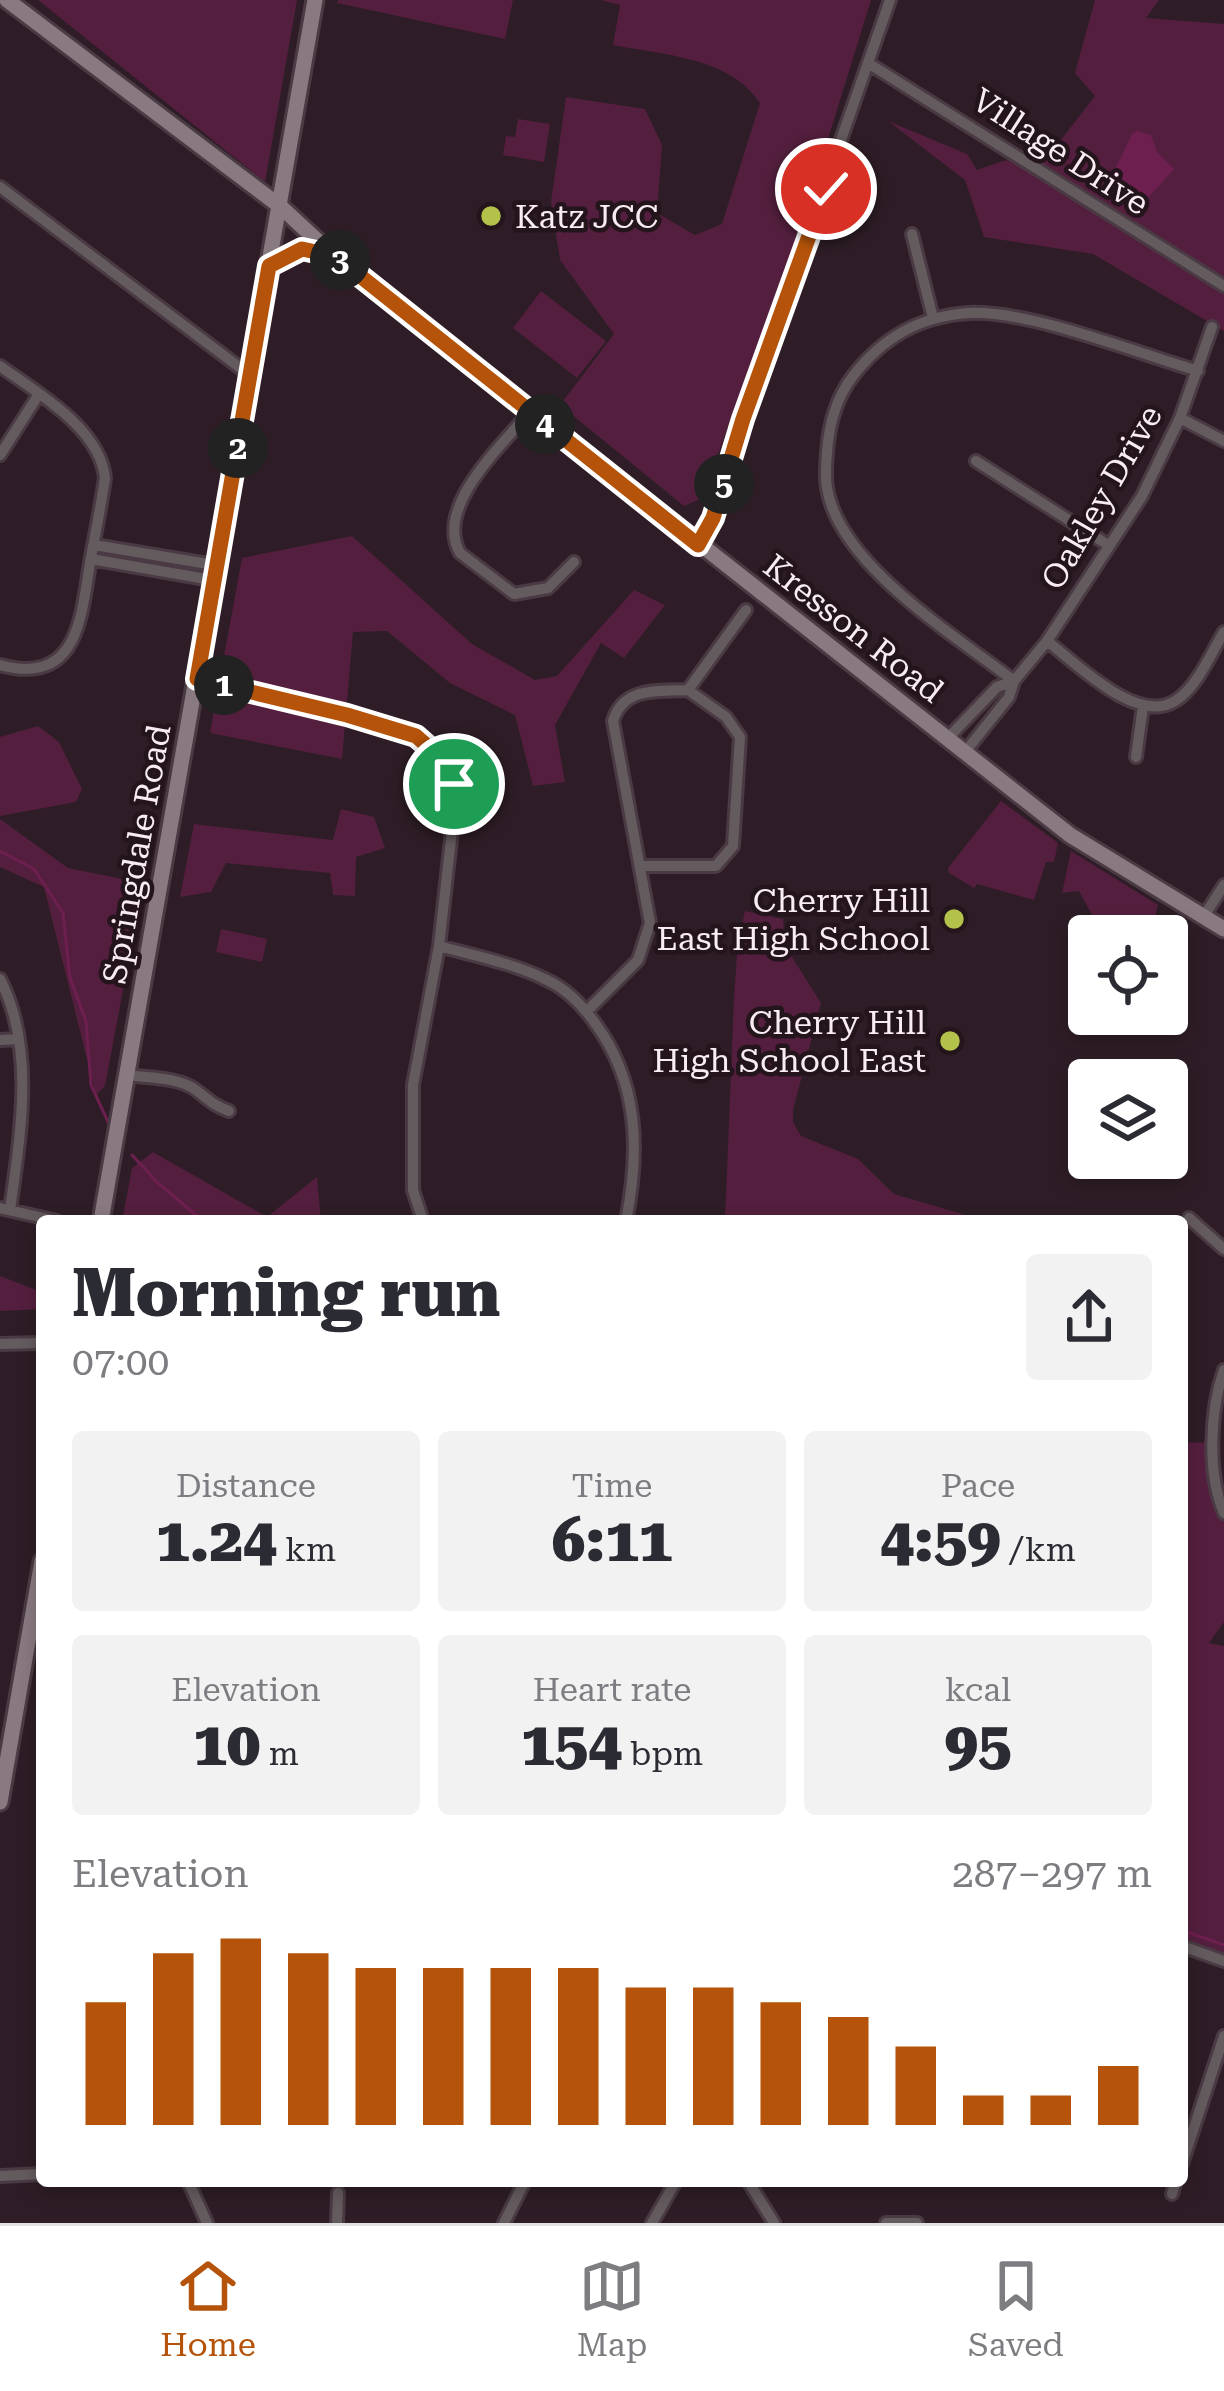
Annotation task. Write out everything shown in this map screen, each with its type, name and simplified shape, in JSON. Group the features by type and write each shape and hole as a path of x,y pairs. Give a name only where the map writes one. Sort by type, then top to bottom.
{"main road":[{"name":"Kresson Road","path":"7,0 281,207 530,412 1070,835 1218,922"},
{"name":"Springdale Road","path":"101,1215 315,0"},
{"path":"269,266 302,249 335,256"},
{"path":"0,1802 36,1621"}],"street":[{"path":"698,545 713,518 743,419 890,0"},
{"name":"Village Drive","path":"868,63 1224,286"},
{"path":"0,188 251,376"},
{"path":"912,234 933,318"},
{"path":"1014,681 875,570 843,528 826,488 832,416 847,385 884,342 933,318 992,313 1198,371"},
{"name":"Oakley Drive","path":"1014,681 1048,641 1142,496 1180,418 1212,328"},
{"path":"0,366 91,440 100,454 105,478 81,623 67,650 38,667 0,664"},
{"path":"0,455 39,394"},
{"path":"530,412 458,504 452,525 454,543 474,565 514,594 548,588 574,562"},
{"path":"1180,418 1224,441"},
{"path":"976,461 1108,545"},
{"path":"94,545 213,573"},
{"path":"91,559 213,573"},
{"path":"688,690 746,610"},
{"path":"1048,641 1125,700 1143,706 1170,704 1180,698 1224,632"},
{"path":"197,679 394,727 431,747 450,772 454,804 439,946 412,1084 412,1190 421,1215"},
{"path":"947,739 997,687 1014,681"},
{"path":"965,752 1009,697 1014,681"},
{"path":"587,1011 626,976 643,948 650,922 613,722 616,710 634,694 688,690 726,718 740,737 733,846 716,866 641,866"},
{"path":"1136,757 1143,706"},
{"path":"1218,922 1224,885"},
{"path":"439,946 551,981 587,1011 620,1062 633,1108 627,1215"},
{"path":"0,979 18,1039 23,1102 5,1209 36,1216"},
{"path":"0,1040 18,1039"},
{"path":"127,1075 195,1089 207,1103 229,1111"},
{"path":"1189,1218 1224,1250"},
{"path":"0,1344 36,1343"},
{"path":"1224,1370 1214,1443 1218,1499 1224,1513"},
{"path":"1188,1948 1224,1961"},
{"path":"1188,2146 1224,2036"},
{"path":"0,2176 36,2174"},
{"path":"191,2187 206,2223"},
{"path":"504,2223 522,2187"},
{"path":"652,2223 673,2187"},
{"path":"752,2187 774,2223"},
{"path":"1172,2194 1174,2187"},
{"path":"337,2223 338,2192"},
{"path":"886,2223 917,2223"}],"shaded area":[{"path":"38,0 297,0 265,182"},
{"path":"338,0 513,0 505,39"},
{"path":"601,0 871,0 807,207 712,471 700,499 684,506 560,405 614,334 560,260 551,202 566,97 645,109 662,145 657,213 695,235 722,224 760,103 747,88 713,67 613,45 620,5"},
{"path":"1095,0 1159,0 1146,18 1224,24 1224,331 1093,254 984,237 965,180 888,121 967,154 977,170 1050,154 1095,96 1075,73"},
{"path":"518,119 550,124 544,162 503,155 506,136 515,137"},
{"path":"1137,131 1151,135 1157,152 1174,169 1147,199 1120,191 1111,178"},
{"path":"541,291 606,341 577,378 513,328"},
{"path":"352,536 472,644 535,680 557,676 634,590 665,605 624,658 601,643 555,725 565,782 533,786 515,715 450,683 387,631 353,632 342,759 210,733 242,558"},
{"path":"38,726 59,742 82,789 76,802 0,816 0,737"},
{"path":"1001,801 1058,843 1054,862 1046,862 1034,900 977,884 974,888 949,873 948,868"},
{"path":"341,809 374,817 385,848 356,857 355,896 333,895 330,873 226,863 211,892 180,897 194,824 333,840"},
{"path":"0,819 68,868 143,883 105,1086 96,1095 44,887 0,867"},
{"path":"1071,851 1158,905 1155,915 1092,915 1079,891 1062,893"},
{"path":"745,911 783,919 785,946 821,1003 793,1110 801,1136 858,1159 894,1194 966,1215 725,1215 738,942"},
{"path":"221,929 267,939 262,962 216,952"},
{"path":"153,1152 263,1215 123,1215 132,1168"},
{"path":"317,1177 320,1215 270,1215"},
{"path":"0,1276 36,1290 36,1309 0,1311"},
{"path":"1188,1442 1214,1443 1224,1513 1224,1622 1209,1643 1224,1646 1224,1953 1188,1940"}],"waterway":[{"path":"0,851 34,869 63,913 70,978 86,1021 91,1085 110,1126"},
{"path":"132,1155 196,1215"},
{"path":"1188,1932 1224,1945"}],"place":[{"name":"Katz JCC","path":"491,216"},
{"name":"Cherry Hill East High School","path":"954,919"},
{"name":"Cherry Hill High School East","path":"950,1041"}],"route":[{"path":"454,784 431,747 394,727 197,679 269,266 302,249 335,256 698,545 713,518 743,419 826,189"}]}
